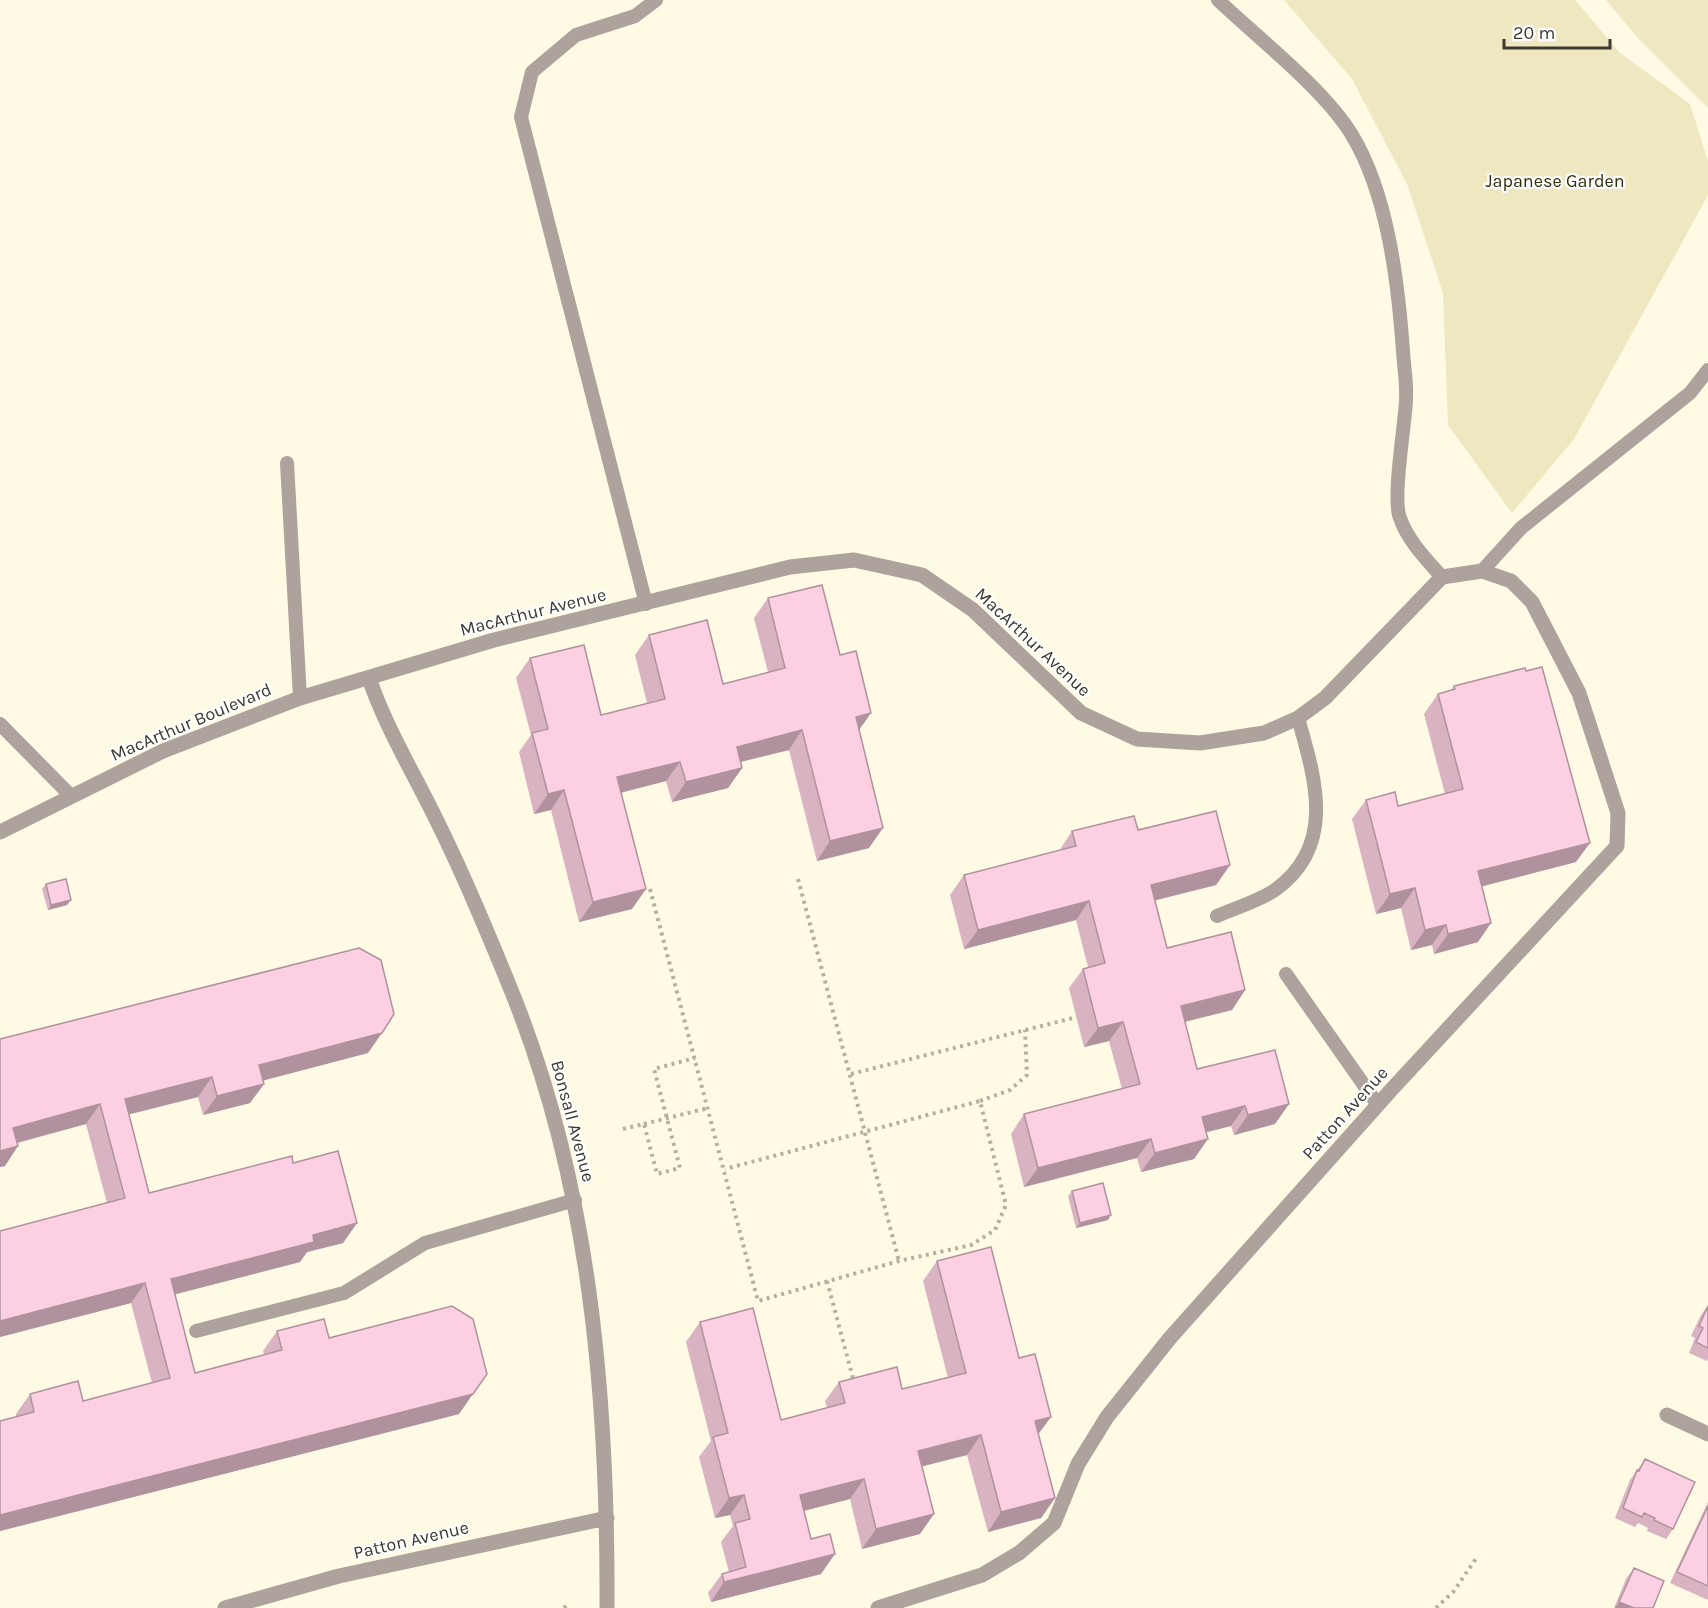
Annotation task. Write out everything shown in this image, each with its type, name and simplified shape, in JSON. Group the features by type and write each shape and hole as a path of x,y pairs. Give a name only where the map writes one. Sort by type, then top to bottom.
{"street":[{"name":"MacArthur Avenue","path":"369,678 494,640 790,567 854,560 922,575 973,610 1081,713 1137,739 1200,743 1264,733 1298,718 1325,698 1442,577"},
{"path":"1442,577 1482,571"},
{"name":"Patton Avenue","path":"878,1608 982,1575 1019,1553 1054,1523 1078,1464 1107,1417 1170,1338 1378,1105 1617,846 1618,813 1579,693 1532,602 1511,581 1482,571"},
{"name":"MacArthur Boulevard","path":"0,832 163,751 300,699 369,678"},
{"name":"Bonsall Avenue","path":"369,678 380,711 438,821 508,981 544,1080 575,1200 593,1309 607,1474 607,1608"},
{"path":"1667,1415 1708,1434"},
{"name":"Patton Avenue","path":"225,1608 339,1576 607,1518"}],"lane":[{"path":"646,604 520,117 532,72 576,35 635,16 656,0"},
{"path":"1218,0 1331,106 1353,136 1373,181 1388,235 1400,310 1407,397 1398,486 1399,517 1418,550 1442,577"},
{"path":"1482,571 1521,528 1690,393 1708,370"},
{"path":"287,463 300,699"},
{"path":"1217,916 1275,890 1305,860 1316,830 1317,788 1298,718"},
{"path":"0,724 72,796"},
{"path":"1286,974 1378,1105"},
{"path":"196,1331 344,1293 425,1243 575,1200"}],"path":[{"path":"798,879 899,1261"},
{"path":"650,889 758,1300 899,1261 971,1245 995,1230 1006,1205 980,1101"},
{"path":"851,1074 1077,1017"},
{"path":"725,1169 867,1133 980,1101 1010,1090 1027,1075 1025,1030"},
{"path":"644,1124 657,1174 680,1168 654,1069 695,1058"},
{"path":"623,1129 708,1108"},
{"path":"827,1281 857,1394"},
{"path":"1436,1608 1454,1591 1478,1557"}],"green space":[{"name":"Japanese Garden","path":"1284,0 1575,0 1620,53 1690,104 1708,161 1708,195 1574,439 1512,513 1448,425 1443,293 1407,184 1352,79"},
{"path":"1606,0 1708,0 1708,108 1637,37"}],"building":[{"path":"822,585 840,655 856,651 871,713 856,717 883,828 830,841 802,730 737,747 742,768 686,782 680,762 617,777 646,889 593,902 564,790 548,794 532,733 548,729 530,658 584,645 601,715 665,699 649,635 707,620 723,684 785,668 768,598"},
{"path":"1542,667 1590,843 1478,871 1491,923 1448,934 1446,925 1425,930 1415,888 1390,894 1366,800 1395,792 1398,806 1463,789 1438,694 1455,689 1454,686 1525,668 1526,671"},
{"path":"1216,811 1230,865 1151,885 1167,948 1231,932 1245,990 1181,1006 1197,1069 1275,1050 1289,1104 1248,1115 1245,1106 1202,1117 1208,1139 1155,1153 1151,1139 1038,1168 1024,1114 1140,1084 1123,1022 1098,1028 1083,969 1105,963 1089,901 978,930 964,875 1076,846 1072,831 1134,816 1138,830"},
{"path":"66,879 71,900 51,905 46,884"},
{"path":"359,948 381,960 394,1014 382,1033 259,1065 264,1084 217,1096 212,1077 125,1099 149,1193 292,1156 293,1163 338,1151 357,1223 313,1235 314,1242 171,1279 195,1373 282,1350 277,1331 324,1319 329,1338 452,1306 473,1319 487,1374 473,1394 0,1515 0,1421 34,1412 30,1394 78,1381 83,1401 170,1378 145,1283 0,1321 0,1231 125,1198 100,1104 13,1128 18,1146 0,1151 0,1039"},
{"path":"1103,1183 1111,1215 1080,1223 1072,1191"},
{"path":"991,1247 1019,1358 1035,1354 1051,1417 1035,1421 1055,1498 1001,1512 981,1435 918,1451 934,1514 876,1529 864,1479 800,1495 811,1539 830,1534 835,1554 724,1582 722,1574 746,1567 735,1523 750,1519 744,1495 729,1498 713,1437 728,1433 700,1322 753,1308 781,1420 845,1403 839,1382 897,1367 902,1389 966,1373 937,1261"},
{"path":"1708,1306 1708,1348 1696,1342 1703,1328 1699,1326"},
{"path":"1645,1459 1695,1482 1673,1529 1644,1513 1642,1517 1623,1508 1637,1470 1639,1471"},
{"path":"1708,1506 1708,1586 1677,1572"},
{"path":"1634,1568 1664,1581 1653,1608 1634,1608 1619,1602"}]}
